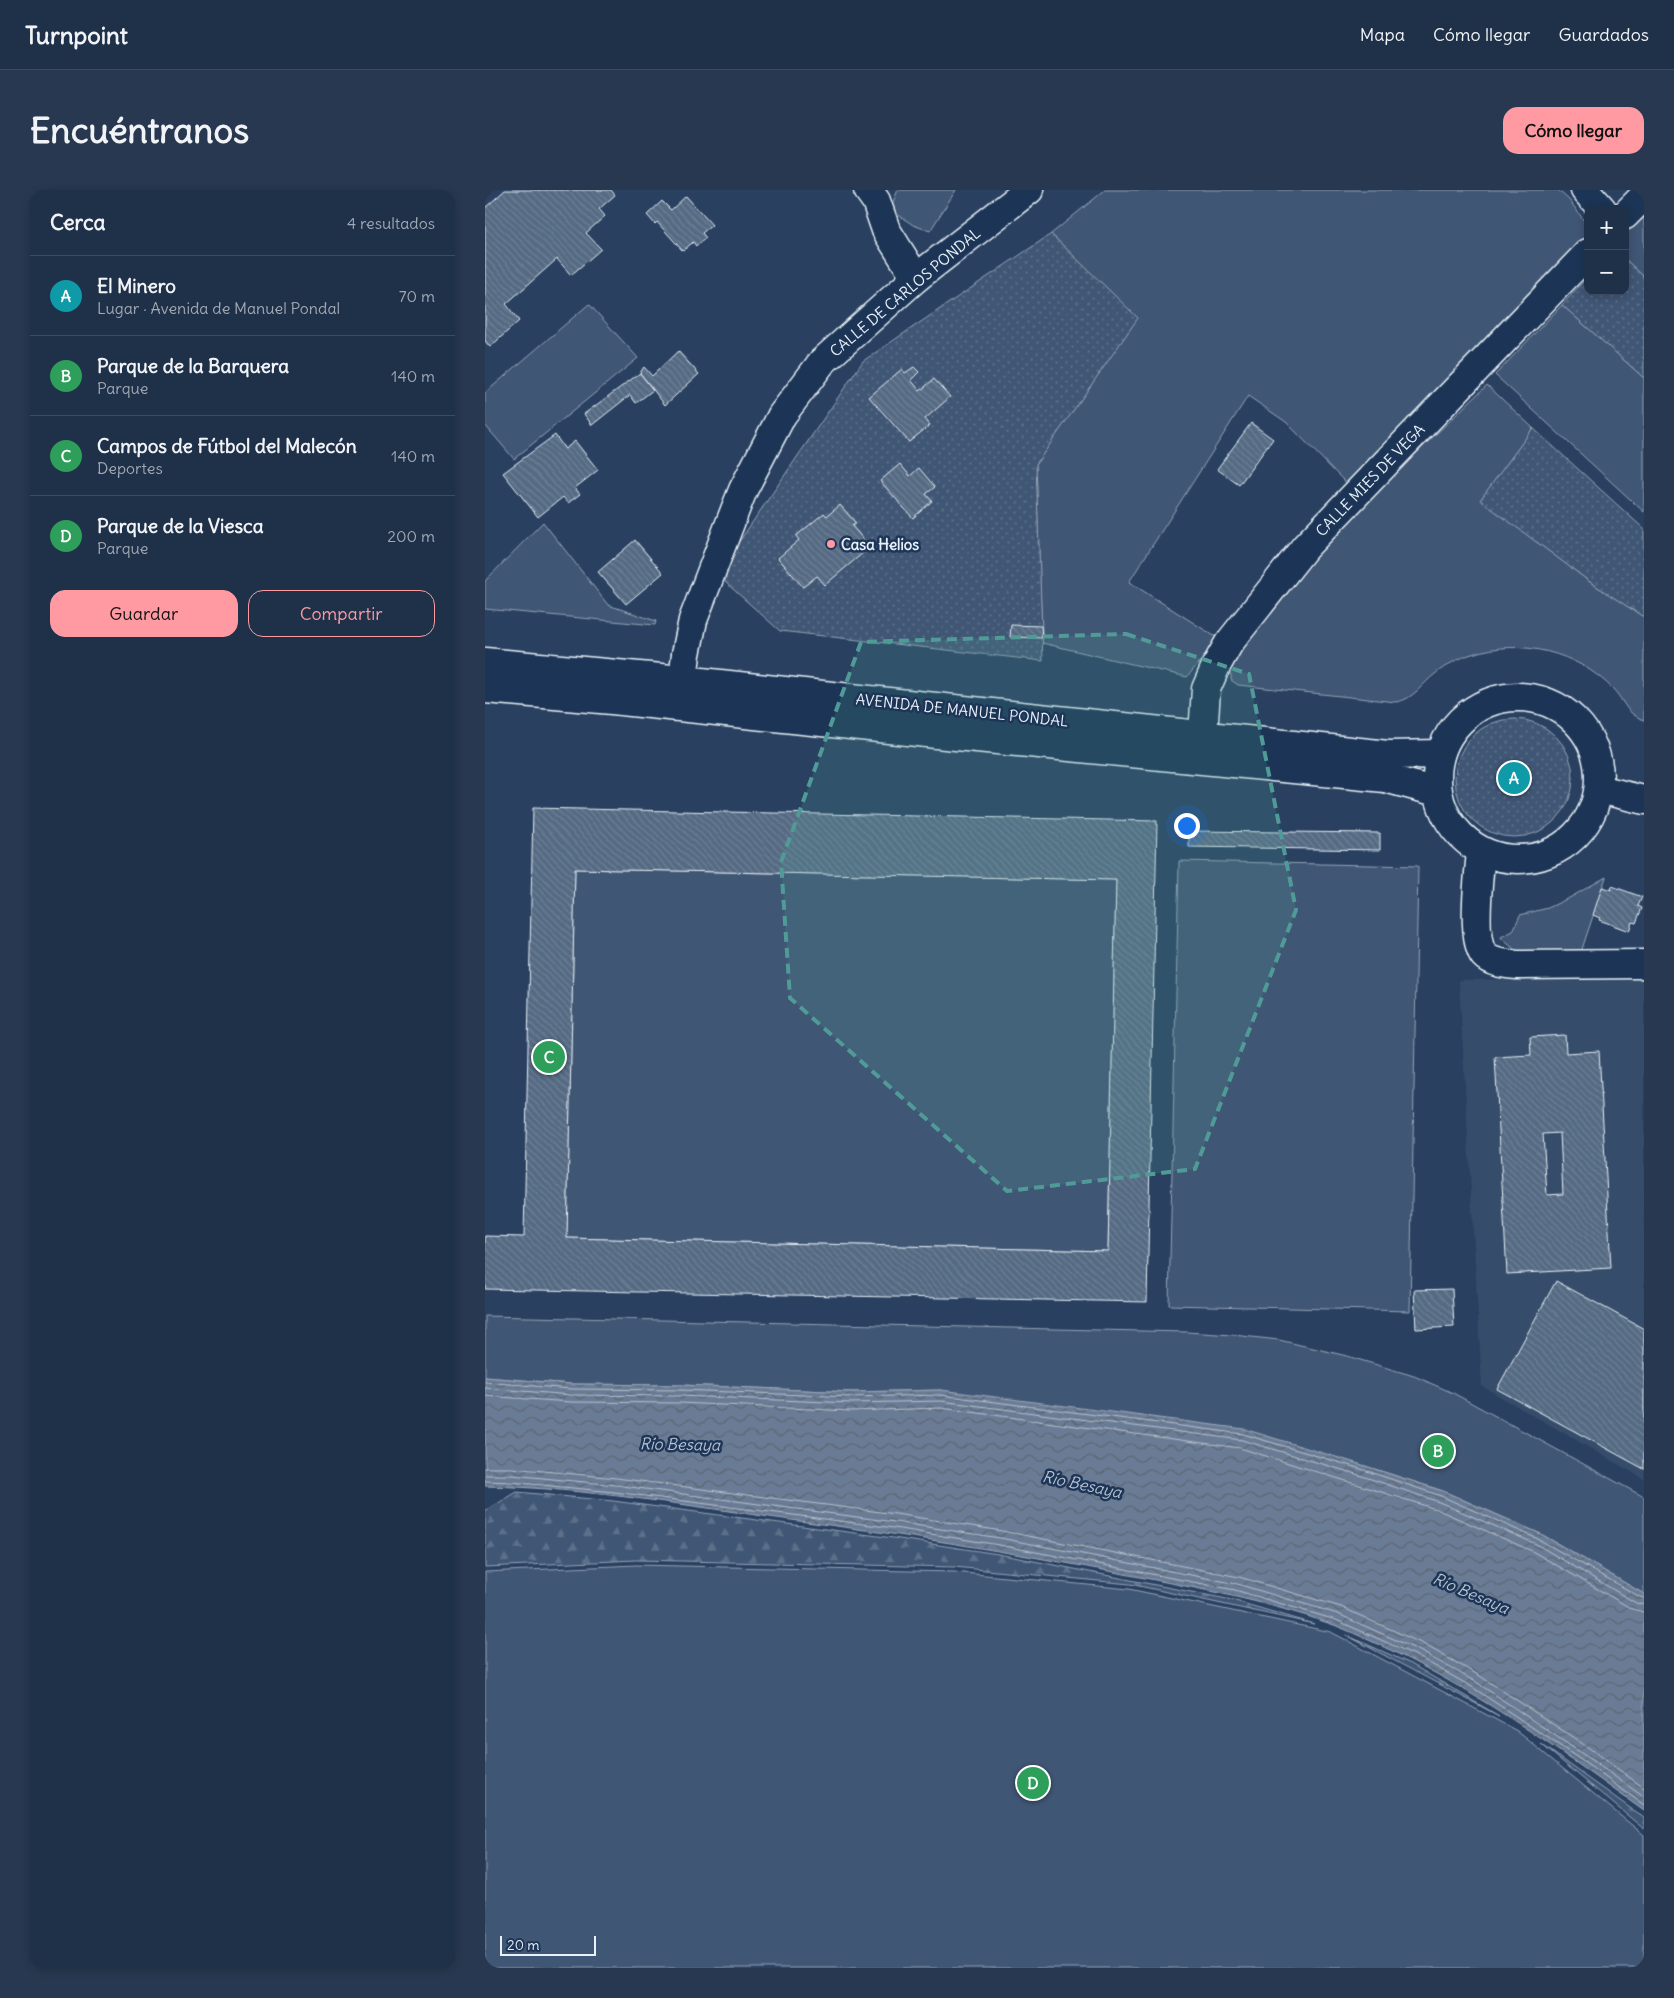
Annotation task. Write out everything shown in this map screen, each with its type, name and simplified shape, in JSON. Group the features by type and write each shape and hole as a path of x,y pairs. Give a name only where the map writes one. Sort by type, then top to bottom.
{"main road":[{"path":"868,190 876,201 886,230 916,278"},
{"name":"CALLE DE CARLOS PONDAL","path":"683,680 693,620 743,490 782,415 822,362 916,278 1029,190"},
{"path":"1585,190 1598,205"},
{"path":"1629,211 1644,196"},
{"name":"CALLE MIES DE VEGA","path":"1203,735 1205,689 1216,666 1229,643 1305,547 1584,258"},
{"name":"AVENIDA DE MANUEL PONDAL","path":"485,662 683,680 1388,755 1440,754"},
{"name":"AVENIDA DE MANUEL PONDAL","path":"485,689 612,700 1385,778 1437,792"},
{"path":"1522,696 1548,702 1571,716 1588,737 1598,762 1599,789 1589,818 1569,843 1542,857 1510,860 1481,852 1460,836 1445,816 1437,792 1436,773 1440,754 1452,730 1471,711 1496,699 1522,696"},
{"path":"1599,789 1644,800"},
{"path":"1481,852 1478,884 1477,938 1484,955 1499,963 1517,965 1644,964"}],"highlighted area":[{"path":"1126,634 1249,674 1296,910 1195,1169 1007,1191 790,998 781,862 861,642"}],"shaded area":[{"path":"1644,978 1644,1479 1482,1386 1459,980"}],"green space":[{"path":"898,190 956,190 930,231 913,225 890,209"},
{"path":"1105,190 1558,190 1570,201 1584,221 1584,244 1347,484 1286,422 1248,396 1129,582 1219,639 1187,677 1042,643 1036,464 1137,318 1051,234"},
{"path":"1644,214 1644,277 1629,263 1629,231"},
{"path":"1051,234 1138,318 1036,464 1043,661 780,631 725,582 732,552 863,361"},
{"path":"1629,263 1644,277 1644,378 1562,305 1584,280 1584,295 1629,295"},
{"path":"589,304 638,358 514,459 485,425 485,393"},
{"path":"1562,305 1644,378 1644,512 1495,375"},
{"path":"1487,385 1533,428 1481,500 1590,582 1644,617 1644,720 1633,714 1613,689 1599,676 1565,657 1529,648 1491,649 1462,658 1439,671 1408,698 1396,702 1238,685 1231,680 1231,674 1222,673 1223,669 1353,509 1402,467"},
{"path":"1533,428 1644,529 1644,614 1642,616 1590,582 1480,500"},
{"path":"543,522 608,605 656,621 655,625 485,609 485,581"},
{"path":"1514,719 1537,723 1556,736 1569,755 1573,778 1569,801 1556,820 1537,833 1514,837 1491,833 1472,820 1459,801 1455,778 1459,755 1472,736 1491,723"},
{"path":"1179,861 1418,866 1410,1311 1169,1305"},
{"path":"575,869 1116,880 1108,1251 567,1238"},
{"path":"1606,877 1579,958 1518,952 1502,939 1501,937 1513,931 1520,915 1548,908"},
{"path":"485,1316 1186,1332 1279,1340 1347,1356 1414,1376 1453,1393 1644,1497 1644,1594 1541,1534 1443,1491 1359,1464 941,1390 852,1392 681,1385 571,1384 485,1377"},
{"path":"517,1492 613,1501 893,1538 998,1554 1232,1600 1314,1624 1130,1584 954,1567 636,1560 485,1567 485,1511"},
{"path":"636,1565 954,1572 1129,1589 1331,1632 1517,1731 1644,1835 1644,1968 485,1968 485,1572"},
{"path":"1346,1635 1411,1664 1499,1716"},
{"path":"1541,1744 1644,1818 1644,1829"}],"water":[{"name":"Río Besaya","path":"485,1377 571,1384 681,1385 852,1392 941,1390 1244,1429 1443,1491 1541,1534 1644,1594 1644,1811 1513,1720 1444,1678 1409,1659 1349,1631 1281,1608 1146,1578 914,1537 638,1498 562,1490 485,1486"}],"building":[{"path":"505,190 611,190 615,195 599,209 605,216 586,233 601,249 571,275 557,259 506,304 519,321 490,347 485,341 485,208"},
{"path":"686,196 712,225 702,233 706,238 696,246 693,242 683,251 657,222 655,224 647,215 662,201 671,210"},
{"path":"678,351 699,374 665,405 640,373 644,367 652,376"},
{"path":"914,367 919,372 911,380 920,391 934,379 950,397 925,419 930,425 909,442 869,397 902,369 905,373"},
{"path":"640,373 653,390 636,403 630,395 592,425 584,414"},
{"path":"1251,423 1273,439 1239,485 1217,469"},
{"path":"555,435 565,449 575,441 598,470 575,488 580,494 568,503 563,497 538,517 503,473"},
{"path":"900,464 910,476 919,468 935,487 926,494 932,501 913,518 880,481"},
{"name":"Casa Helios","path":"840,505 856,523 852,526 870,547 825,585 817,576 803,587 778,558 799,540 796,536 824,513 827,516"},
{"path":"635,540 663,573 626,604 598,572"},
{"path":"1011,625 1041,626 1042,638 1010,637"},
{"path":"533,808 1157,821 1147,1302 485,1289 485,1236 524,1237","holes":["575,869 1116,880 1108,1251 567,1238"]},
{"path":"1189,831 1380,833 1380,850 1189,847"},
{"path":"1612,886 1642,897 1638,906 1642,908 1636,923 1632,922 1629,931 1599,920 1600,918 1593,915 1602,887 1611,890"},
{"path":"1565,1035 1566,1053 1599,1051 1611,1268 1507,1274 1495,1057 1531,1055 1530,1037","holes":["1560,1133 1563,1194 1547,1195 1543,1134"]},
{"path":"1556,1281 1644,1329 1644,1469 1497,1389"},
{"path":"1452,1289 1454,1327 1416,1329 1414,1290"}],"place":[{"name":"Casa Helios","path":"831,544"},
{"name":"El Minero","path":"1514,778"},
{"name":"Campos de Fútbol del Malecón","path":"549,1057"},
{"name":"Parque de la Barquera","path":"1438,1451"},
{"name":"Parque de la Viesca","path":"1033,1783"}]}
